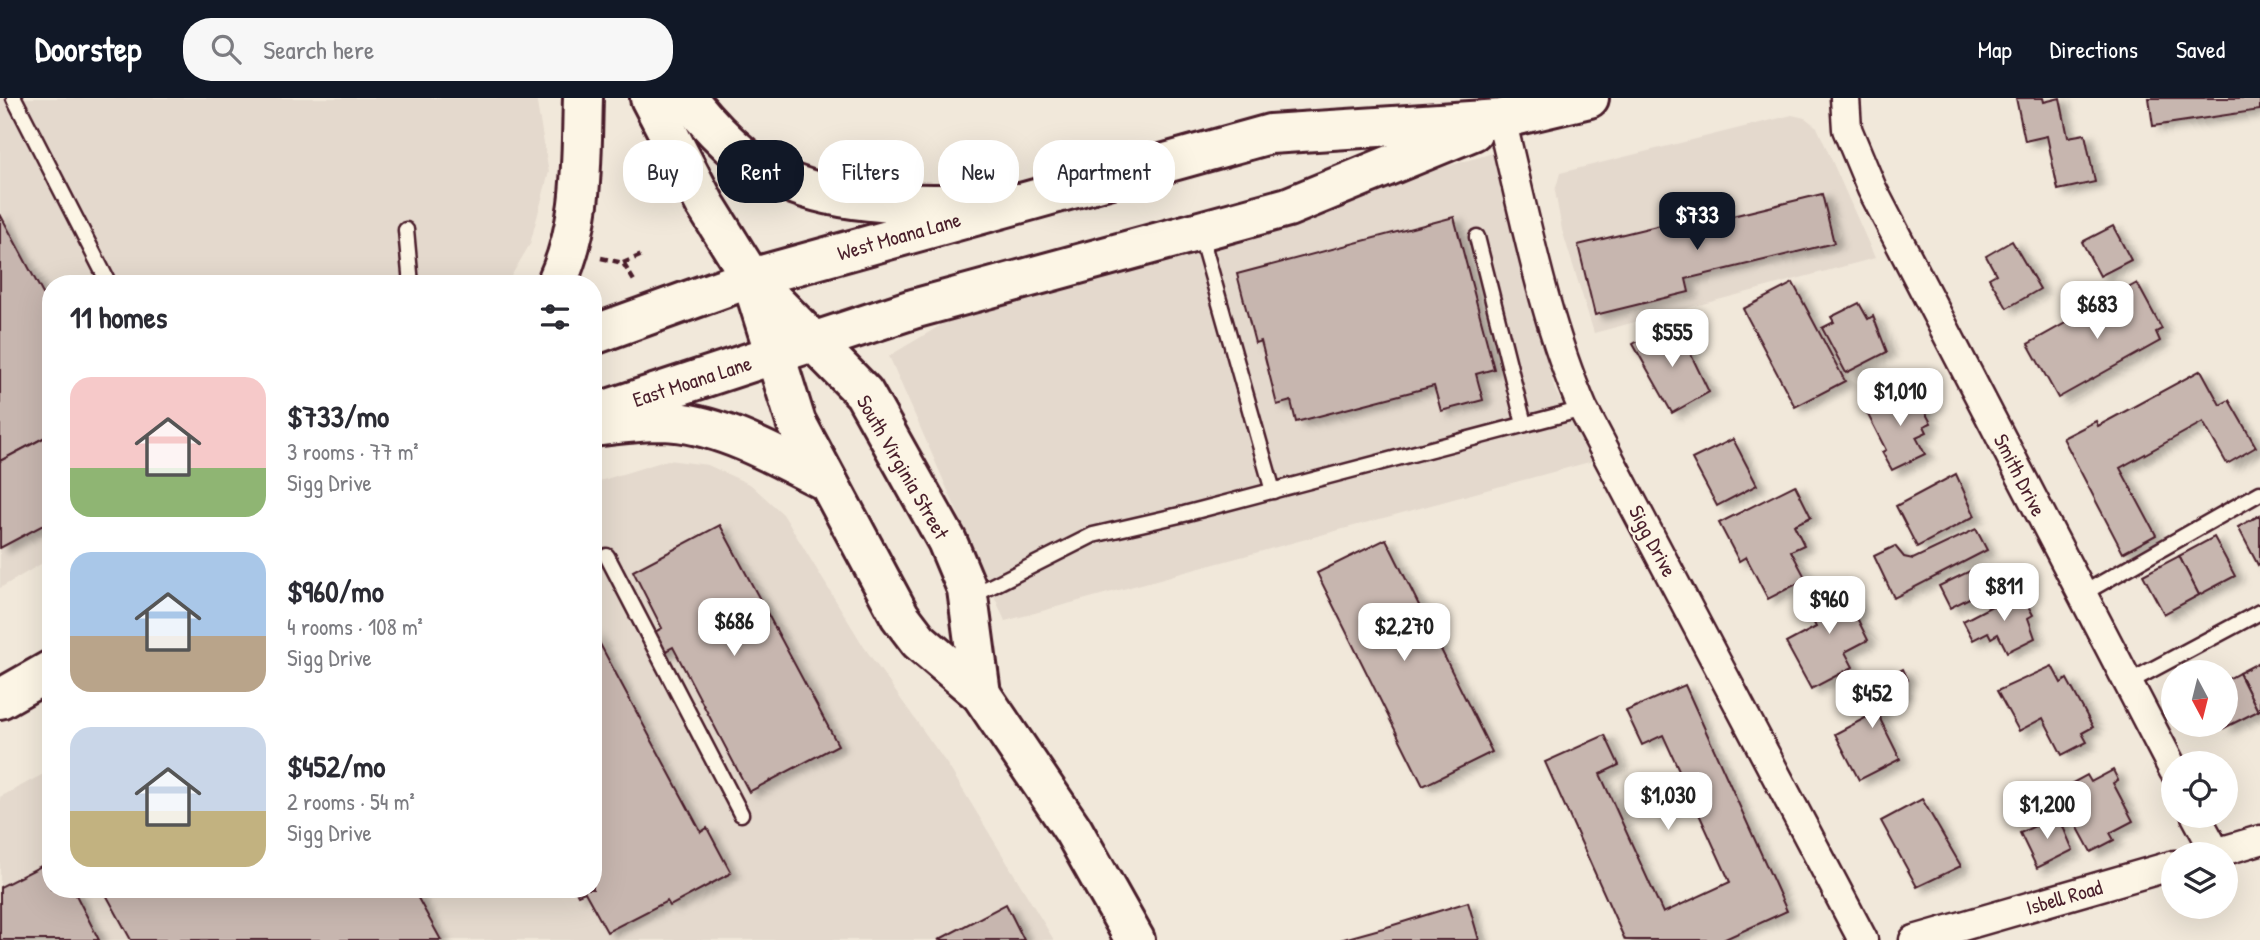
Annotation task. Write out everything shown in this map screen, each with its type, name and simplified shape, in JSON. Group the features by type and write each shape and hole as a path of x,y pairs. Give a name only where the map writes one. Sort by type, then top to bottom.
{"main road":[{"path":"560,275 573,243 580,203 583,98"},
{"name":"South Virginia Street","path":"650,98 705,204 793,348 864,393 947,541 969,597 982,694"},
{"path":"687,98 743,156 785,181 833,195 889,203 938,203"},
{"name":"West Moana Lane","path":"793,348 914,309 1199,232 1323,195 1501,119 1589,98"},
{"name":"West Moana Lane","path":"1019,203 1270,134 1501,119"},
{"name":"West Moana Lane","path":"751,278 1018,203"},
{"path":"602,332 751,278"},
{"name":"South Virginia Street","path":"793,348 796,422 900,616 919,641 982,694 1073,830 1135,940"},
{"name":"East Moana Lane","path":"602,411 793,348"},
{"path":"602,426 664,421 702,428 745,442 828,482"},
{"path":"0,699 42,675"}],"street":[{"name":"Smith Drive","path":"1844,98 1847,129 1872,189 2163,751"},
{"name":"Sigg Drive","path":"1501,119 1548,310 1567,373 1583,409 1863,940"},
{"path":"2238,846 2260,840"},
{"name":"Isbell Road","path":"1914,940 2161,869"}],"lane":[{"path":"14,98 104,275"},
{"path":"406,230 410,275"},
{"path":"1199,232 1273,491"},
{"path":"1477,237 1524,424"},
{"path":"969,597 1093,535 1273,491 1583,409"},
{"path":"2082,594 2260,492"},
{"path":"607,556 741,814"},
{"path":"2127,683 2260,612"}],"path":[{"path":"593,256 623,263 642,255"},
{"path":"623,263 642,293"}],"shaded area":[{"path":"0,98 536,98 549,172 530,244 512,275 42,275 42,563 0,588"},
{"path":"1792,115 1805,118 1817,127 1875,258 1594,333 1562,230 1555,191 1560,173"},
{"path":"1493,153 1555,390 1593,461 1005,621 889,356 980,302"},
{"path":"668,460 708,465 751,485 783,514 864,647 949,767 1054,940 0,940 0,797 42,775 42,898 602,898 602,480"}],"building":[{"path":"2016,98 2043,98 2044,102 2060,98 2068,137 2085,134 2095,182 2058,190 2047,136 2025,141"},
{"path":"2149,98 2260,98 2260,110 2153,126"},
{"path":"1822,194 1834,243 1686,279 1689,292 1595,315 1578,245 1669,223 1671,231"},
{"path":"0,214 42,292 42,439 0,461"},
{"path":"1454,217 1494,369 1476,374 1483,400 1441,411 1434,386 1296,422 1291,401 1277,405 1261,341 1255,343 1237,274"},
{"path":"2113,226 2131,260 2100,276 2082,242"},
{"path":"2012,241 2040,289 2007,308 1989,278 1996,274 1986,256"},
{"path":"1793,283 1845,381 1795,407 1743,309"},
{"path":"2137,283 2162,329 2156,332 2160,341 2058,398 2028,344"},
{"path":"1859,303 1868,319 1873,316 1887,352 1846,373 1822,328 1834,322 1831,317"},
{"path":"1664,326 1673,341 1682,336 1709,392 1672,413 1633,344"},
{"path":"2201,370 2220,405 2229,400 2256,447 2227,464 2203,422 2120,468 2156,535 2123,553 2063,438 2096,421 2098,426"},
{"path":"1904,391 1910,402 1918,399 1931,423 1924,426 1927,432 1916,437 1925,454 1892,470 1882,452 1886,450 1866,411"},
{"path":"42,439 42,526 0,548 0,461"},
{"path":"1733,439 1757,485 1717,506 1692,459"},
{"path":"1956,474 1975,516 1917,547 1896,506"},
{"path":"1795,485 1811,517 1794,525 1804,545 1791,551 1806,579 1768,599 1746,557 1739,561 1719,523"},
{"path":"2260,515 2260,563 2258,565 2238,527"},
{"path":"720,525 838,745 749,792 673,647 652,658 642,639 662,628 633,571"},
{"path":"1976,529 1987,550 1894,598 1874,556 1895,546 1904,557 1913,559"},
{"path":"2214,537 2235,576 2199,595 2179,556"},
{"path":"1386,539 1492,752 1423,786 1317,573"},
{"path":"2179,556 2199,595 2164,614 2143,575"},
{"path":"1974,569 1985,590 1950,608 1939,586"},
{"path":"1846,582 1860,610 1854,612 1868,640 1845,652 1853,667 1811,689 1786,643 1816,627 1804,604"},
{"path":"2013,595 2023,606 2027,604 2033,615 2028,618 2035,638 2007,652 1998,634 1991,638 1988,632 1973,640 1963,621"},
{"path":"602,648 701,832 707,828 731,873 670,906 667,901 607,932 588,898 602,898"},
{"path":"2260,662 2260,710 2258,711 2239,673"},
{"path":"2052,666 2061,683 2067,679 2093,727 2082,733 2087,742 2062,755 2043,718 2019,731 1997,691"},
{"path":"1903,669 1908,680 1900,684 1904,692 1878,706 1881,721 1900,759 1859,780 1835,734 1869,716 1861,690"},
{"path":"2238,674 2258,711 2238,721"},
{"path":"1685,685 1787,911 1723,940 1625,940 1545,762 1605,735 1619,765 1600,774 1663,913 1730,882 1663,735 1642,745 1626,711"},
{"path":"2113,770 2118,780 2113,783 2133,821 2110,833 2114,840 2091,852 2071,815 2087,806 2083,798 2077,800 2065,787 2087,775 2091,782"},
{"path":"1922,799 1961,866 1917,887 1881,821"},
{"path":"2058,815 2073,850 2037,868 2020,833"},
{"path":"42,866 42,898 78,898 99,940 0,940 0,887"},
{"path":"108,898 418,898 441,940 131,940"},
{"path":"1468,902 1479,940 1340,940 1387,927"},
{"path":"1006,904 1024,940 938,940"}]}
